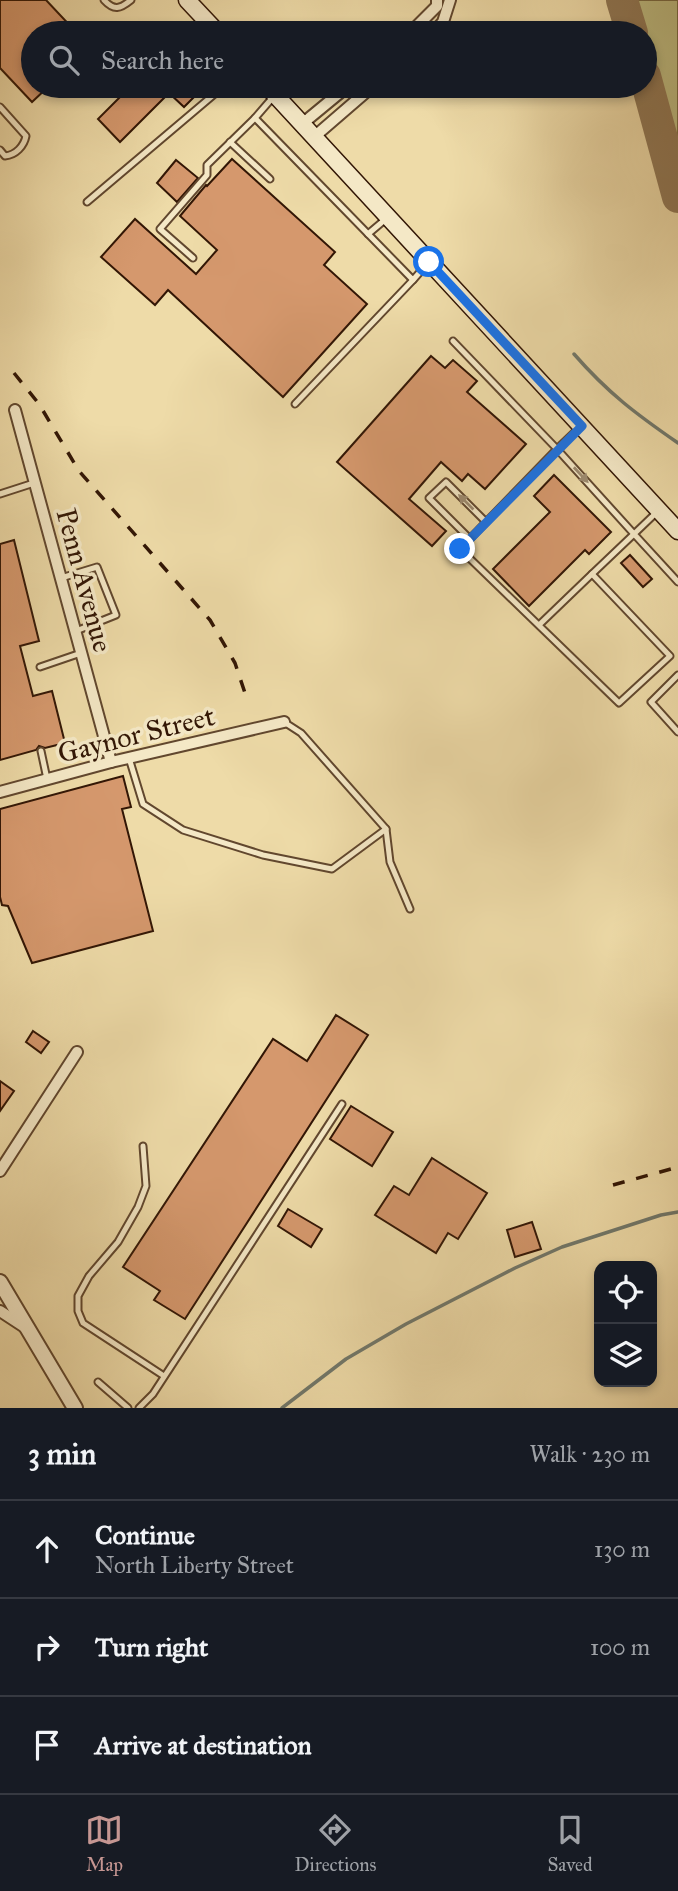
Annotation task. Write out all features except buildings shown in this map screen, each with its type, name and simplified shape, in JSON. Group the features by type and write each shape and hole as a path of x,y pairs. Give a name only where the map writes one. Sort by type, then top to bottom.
{"main road":[{"path":"187,0 207,21"},
{"path":"278,98 678,531"}],"street":[{"path":"425,20 437,6 437,0"},
{"path":"443,21 450,0"},
{"path":"302,124 333,98"},
{"path":"314,137 355,98"},
{"name":"Penn Avenue","path":"15,410 111,762"},
{"name":"Gaynor Street","path":"0,792 111,762 284,722"},
{"path":"0,1171 78,1052"},
{"path":"0,1282 75,1408"},
{"path":"0,1311 29,1329"}],"lane":[{"path":"104,0 111,8 131,0"},
{"path":"88,202 210,98"},
{"path":"193,258 160,229 207,174 207,165 255,118 266,98"},
{"path":"0,107 26,136 25,142 16,153 5,156 0,150"},
{"path":"255,118 413,280"},
{"path":"230,142 270,179"},
{"path":"368,234 388,217"},
{"path":"295,404 429,262"},
{"path":"453,341 557,449 678,582"},
{"path":"582,426 460,549 619,703 670,656 592,574"},
{"path":"470,539 429,498 446,482 486,522"},
{"path":"0,494 35,483"},
{"path":"539,625 659,510"},
{"path":"61,578 97,567 116,615 75,631"},
{"path":"40,667 81,653"},
{"path":"678,675 651,702 678,732"},
{"path":"284,722 301,733 386,829 390,862 410,909"},
{"path":"41,751 47,779"},
{"path":"129,758 143,804 183,831 263,855 332,869 386,829"},
{"path":"139,1408 153,1394 342,1104"},
{"path":"144,1146 146,1186 138,1207 118,1242 89,1276 78,1296 78,1311 83,1323 164,1376"},
{"path":"98,1382 128,1408"}],"green space":[{"path":"634,0 678,0 678,157 657,82 657,21 640,21"}],"waterway":[{"path":"574,354 623,402 678,443"},
{"path":"282,1408 346,1359 406,1324 515,1268 562,1247 678,1212"}],"taxiway":[{"path":"622,0 628,21"},
{"path":"651,98 678,197"}],"railway":[{"path":"14,373 39,404 79,471 210,620 235,663 246,696"},
{"path":"613,1185 678,1167"}],"route":[{"path":"429,262 582,426 460,549"}]}
